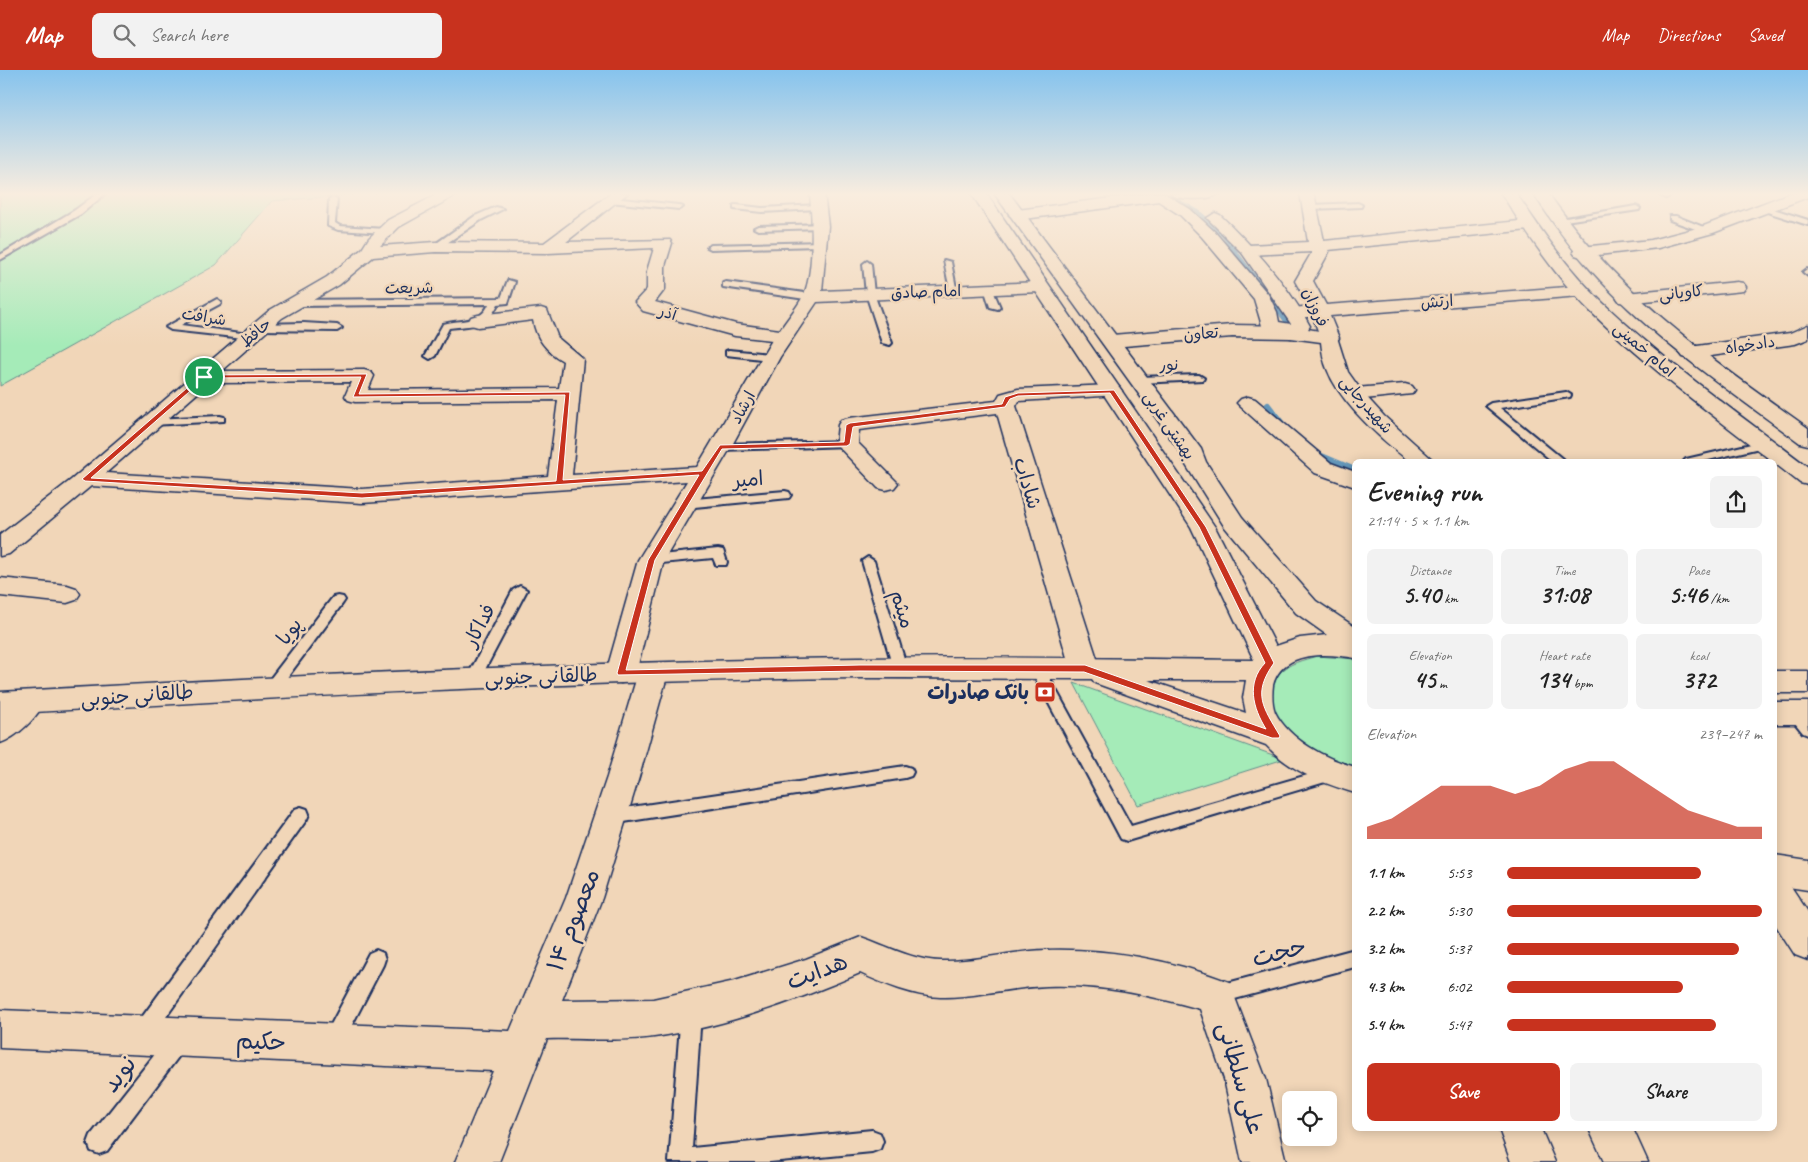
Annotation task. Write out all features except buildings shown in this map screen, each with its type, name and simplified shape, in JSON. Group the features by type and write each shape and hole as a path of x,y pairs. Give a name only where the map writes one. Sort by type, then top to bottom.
{"street":[{"name":"حافظ","path":"0,548 85,479 276,314 333,281 369,252 373,244"},
{"path":"548,248 553,244"},
{"name":"آذر","path":"369,252 435,247 548,248 642,244"},
{"name":"آذر","path":"664,244 655,264 656,290 653,296 644,302 650,307 735,330 784,336"},
{"name":"ارشاد","path":"637,673 651,560 720,447 770,357 812,297 816,283 817,244"},
{"name":"بهشتی غربی","path":"1012,244 1203,527 1266,667"},
{"name":"بهشتی غربی","path":"1039,244 1112,341 1193,454 1195,462 1233,521 1306,607 1352,639"},
{"path":"1216,244 1262,298 1268,312 1270,325 1292,323 1330,338"},
{"path":"1242,244 1248,250 1292,323"},
{"name":"فروزان","path":"1316,244 1321,252 1304,281 1319,309 1330,338"},
{"path":"1248,250 1348,244"},
{"name":"امام خمینی","path":"1542,244 1580,291 1629,337 1808,478"},
{"name":"امام خمینی","path":"1575,244 1626,298 1690,353 1805,432"},
{"path":"1581,252 1656,244"},
{"name":"امام صادق","path":"812,297 1040,286"},
{"name":"کاویانی","path":"1626,298 1737,287"},
{"name":"ارتش","path":"1292,323 1319,309 1580,291"},
{"path":"478,321 541,314 543,331 556,349 573,359 559,483"},
{"name":"تعاون","path":"1112,341 1232,331 1292,323"},
{"name":"دادخواه","path":"1690,353 1796,338 1808,331"},
{"name":"شهیدرجایی","path":"1330,338 1337,370 1355,394 1404,446 1420,459"},
{"path":"204,377 364,376 355,396 568,394"},
{"path":"1355,394 1405,390"},
{"path":"886,483 847,444 850,425 1005,406 1007,398 1018,395 1112,391"},
{"path":"1248,404 1323,468 1352,479"},
{"name":"شاداب","path":"1005,406 1085,668"},
{"path":"85,479 362,496 704,473"},
{"path":"0,587 67,594"},
{"path":"1347,782 1300,757 1276,736 1261,712 1257,690 1266,667 1276,657 1294,648 1318,645 1352,648"},
{"name":"طالقانی جنوبی","path":"0,703 272,687 637,673 900,668 1266,667"},
{"path":"1085,668 1276,736"},
{"name":"۱۴ معصوم","path":"477,1162 584,898 610,817 637,673"},
{"path":"1777,682 1808,682"},
{"path":"0,731 30,702"},
{"path":"1777,870 1808,875"},
{"path":"1777,896 1808,943"},
{"name":"هدایت","path":"528,1036 653,1018 735,1000 811,976 861,954 892,969 940,979 1046,968 1088,969 1141,975 1215,995"},
{"name":"علی سلطانی","path":"1215,995 1245,1079 1264,1162"},
{"name":"حکیم","path":"0,1029 332,1044 528,1036"},
{"path":"1521,1131 1533,1162"},
{"path":"1612,1131 1626,1162"}],"lane":[{"path":"0,258 24,244"},
{"path":"435,247 440,244"},
{"path":"711,247 722,244"},
{"path":"947,262 954,291"},
{"path":"867,264 870,294 887,342"},
{"path":"430,356 446,326 478,321 488,316 495,301 505,301 511,282"},
{"path":"726,285 812,297"},
{"path":"988,288 996,307"},
{"name":"شریعت","path":"294,303 495,301"},
{"name":"شرافت","path":"216,302 171,327 255,332"},
{"path":"255,332 304,326 337,328"},
{"path":"729,353 770,357"},
{"name":"نور","path":"1139,380 1199,378"},
{"path":"1557,459 1491,406 1566,395"},
{"path":"152,422 220,419"},
{"path":"720,447 847,444"},
{"path":"1699,459 1764,444"},
{"name":"امیر","path":"684,504 785,494"},
{"path":"651,560 718,553 720,562"},
{"name":"میثم","path":"868,561 900,668"},
{"name":"فداکار","path":"473,679 520,590"},
{"name":"پویا","path":"272,687 338,600"},
{"path":"1037,668 1127,834 1347,782"},
{"path":"610,817 905,772"},
{"path":"140,1035 301,814"},
{"path":"332,1044 376,959"},
{"name":"حجت","path":"1215,995 1352,959"},
{"path":"691,1010 680,1161 872,1141"},
{"name":"نوید","path":"99,1143 181,1037"}],"green space":[{"path":"0,244 234,244 216,265 0,386"},
{"path":"1317,656 1352,659 1352,770 1303,746 1287,732 1276,714 1272,693 1274,683 1283,670"},
{"path":"1074,683 1284,759 1138,805"}],"waterway":[{"path":"1230,244 1287,322"},
{"path":"1268,405 1284,426"},
{"path":"1317,454 1352,469"}],"place":[{"name":"بانک صادرات","path":"1045,692"}],"route":[{"path":"204,377 85,479 362,496 440,490 559,483 631,478 704,473 720,447 847,444 850,425 1005,406 1007,398 1018,395 1112,391 1203,527 1270,663 1263,670 1257,690 1261,712 1276,736 1085,668 860,668 621,673 651,560 704,473 559,483 568,394 355,396 364,376 204,377"}]}
